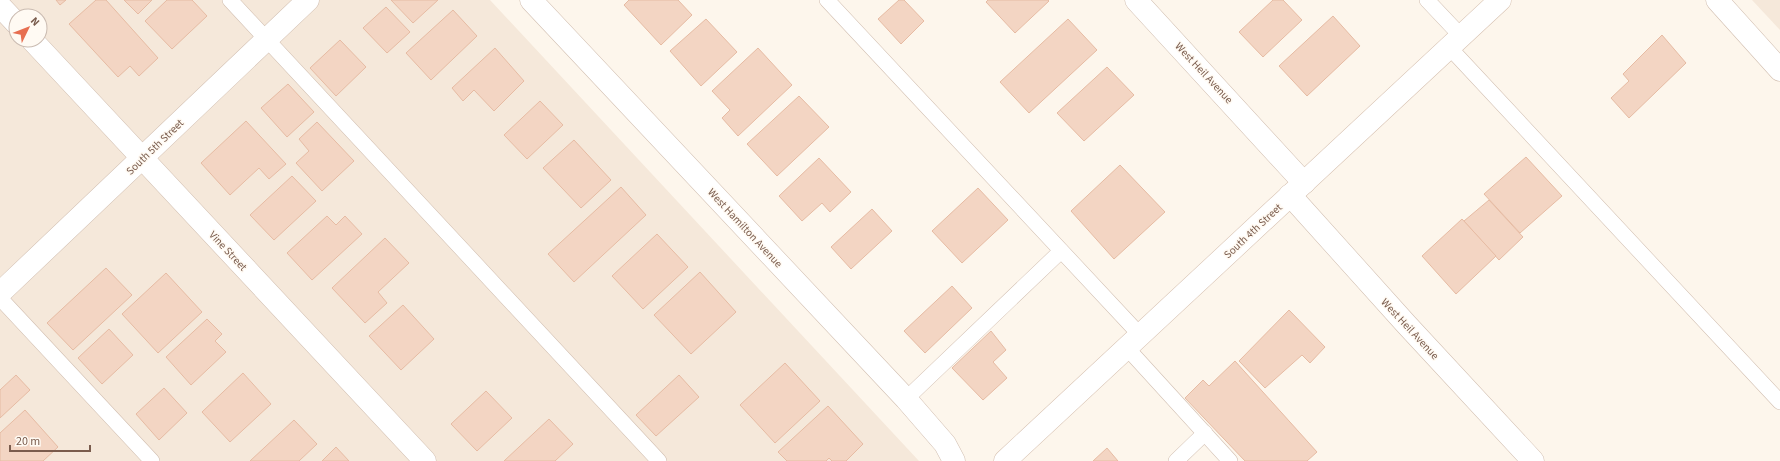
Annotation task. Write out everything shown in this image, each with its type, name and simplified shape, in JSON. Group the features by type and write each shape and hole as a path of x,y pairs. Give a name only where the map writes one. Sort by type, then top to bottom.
{"street":[{"name":"South 5th Street","path":"0,293 143,159 308,0"},
{"name":"West Hamilton Avenue","path":"530,0 906,399 945,444 954,461"},
{"name":"West Heil Avenue","path":"1136,0 1297,189 1390,307 1533,461"},
{"name":"South 4th Street","path":"1005,461 1500,0"},
{"path":"1718,0 1780,70"},
{"path":"0,6 8,14"},
{"name":"Vine Street","path":"39,48 425,461"}],"lane":[{"path":"230,0 659,461"},
{"path":"827,0 1061,251 1205,433 1230,461"},
{"path":"1427,0 1455,42 1780,402"},
{"path":"906,399 1061,251"},
{"path":"0,298 152,461"},
{"path":"1176,461 1205,433"}],"shaded area":[{"path":"0,0 490,0 919,461 0,461"},
{"path":"1752,0 1780,0 1780,30"}],"building":[{"path":"56,0 66,0 60,5"},
{"path":"96,0 106,0 158,58 139,76 130,66 118,77 69,24"},
{"path":"124,0 152,0 138,14"},
{"path":"167,0 192,0 207,16 172,49 145,21"},
{"path":"391,0 438,0 413,23"},
{"path":"629,0 678,0 692,15 661,45 624,5"},
{"path":"899,0 904,0 924,21 901,44 878,19"},
{"path":"988,0 1049,1 1015,33 986,2"},
{"path":"1273,0 1283,0 1302,20 1263,57 1239,32"},
{"path":"386,7 410,32 387,53 363,28"},
{"path":"453,10 477,36 431,80 406,53"},
{"path":"1333,16 1360,46 1307,96 1279,66"},
{"path":"706,19 737,52 701,86 670,51"},
{"path":"1068,19 1097,50 1029,113 1000,82"},
{"path":"1662,35 1686,63 1629,118 1611,98 1629,81 1623,74"},
{"path":"340,40 366,67 336,96 310,68"},
{"path":"495,48 524,81 494,111 474,90 463,101 452,88"},
{"path":"758,48 792,85 738,136 722,118 730,110 712,91"},
{"path":"1107,67 1134,95 1084,141 1057,113"},
{"path":"288,84 314,112 287,137 261,108"},
{"path":"799,96 829,127 777,176 747,144"},
{"path":"540,101 563,125 527,159 504,135"},
{"path":"246,121 286,164 269,179 259,168 230,195 201,163"},
{"path":"317,122 354,161 322,191 296,163 309,151 299,139"},
{"path":"574,140 611,180 581,208 543,168"},
{"path":"1526,157 1562,196 1520,233 1484,194"},
{"path":"819,158 851,192 830,212 822,203 802,221 779,196"},
{"path":"1120,165 1165,212 1114,259 1071,211"},
{"path":"292,176 316,201 274,240 250,215"},
{"path":"621,187 646,215 574,282 548,254"},
{"path":"978,188 1008,220 962,263 932,231"},
{"path":"1489,200 1523,237 1499,260 1464,221"},
{"path":"872,209 892,231 851,269 831,247"},
{"path":"327,216 336,225 345,216 362,234 312,280 287,253"},
{"path":"1462,219 1496,256 1456,294 1422,256"},
{"path":"657,234 688,267 643,309 612,276"},
{"path":"385,238 409,263 378,292 387,303 365,323 332,288"},
{"path":"106,268 132,295 73,350 47,323"},
{"path":"700,272 736,312 691,354 654,315"},
{"path":"166,273 202,312 158,353 122,314"},
{"path":"952,286 972,308 925,353 904,331"},
{"path":"403,305 434,339 401,370 369,336"},
{"path":"1289,310 1325,347 1310,363 1302,355 1265,388 1239,361"},
{"path":"207,319 222,334 215,341 226,352 191,385 166,357"},
{"path":"109,329 133,355 102,384 78,358"},
{"path":"991,331 1006,350 993,362 1007,378 983,400 952,368"},
{"path":"1235,361 1317,452 1307,461 1245,461 1185,398 1203,380 1209,386"},
{"path":"785,363 820,401 775,443 740,405"},
{"path":"243,373 271,404 230,442 202,412"},
{"path":"16,375 30,390 0,418 0,390"},
{"path":"679,375 699,397 656,436 636,415"},
{"path":"164,388 187,413 159,440 136,414"},
{"path":"486,391 512,418 477,451 451,424"},
{"path":"828,406 863,444 846,461 832,461 829,458 826,461 787,461 778,452"},
{"path":"25,410 58,447 43,461 0,461 0,433"},
{"path":"549,419 573,444 555,461 504,461"},
{"path":"294,420 317,444 299,461 250,461"},
{"path":"336,447 349,461 322,461"},
{"path":"1107,448 1118,461 1093,461"}]}
